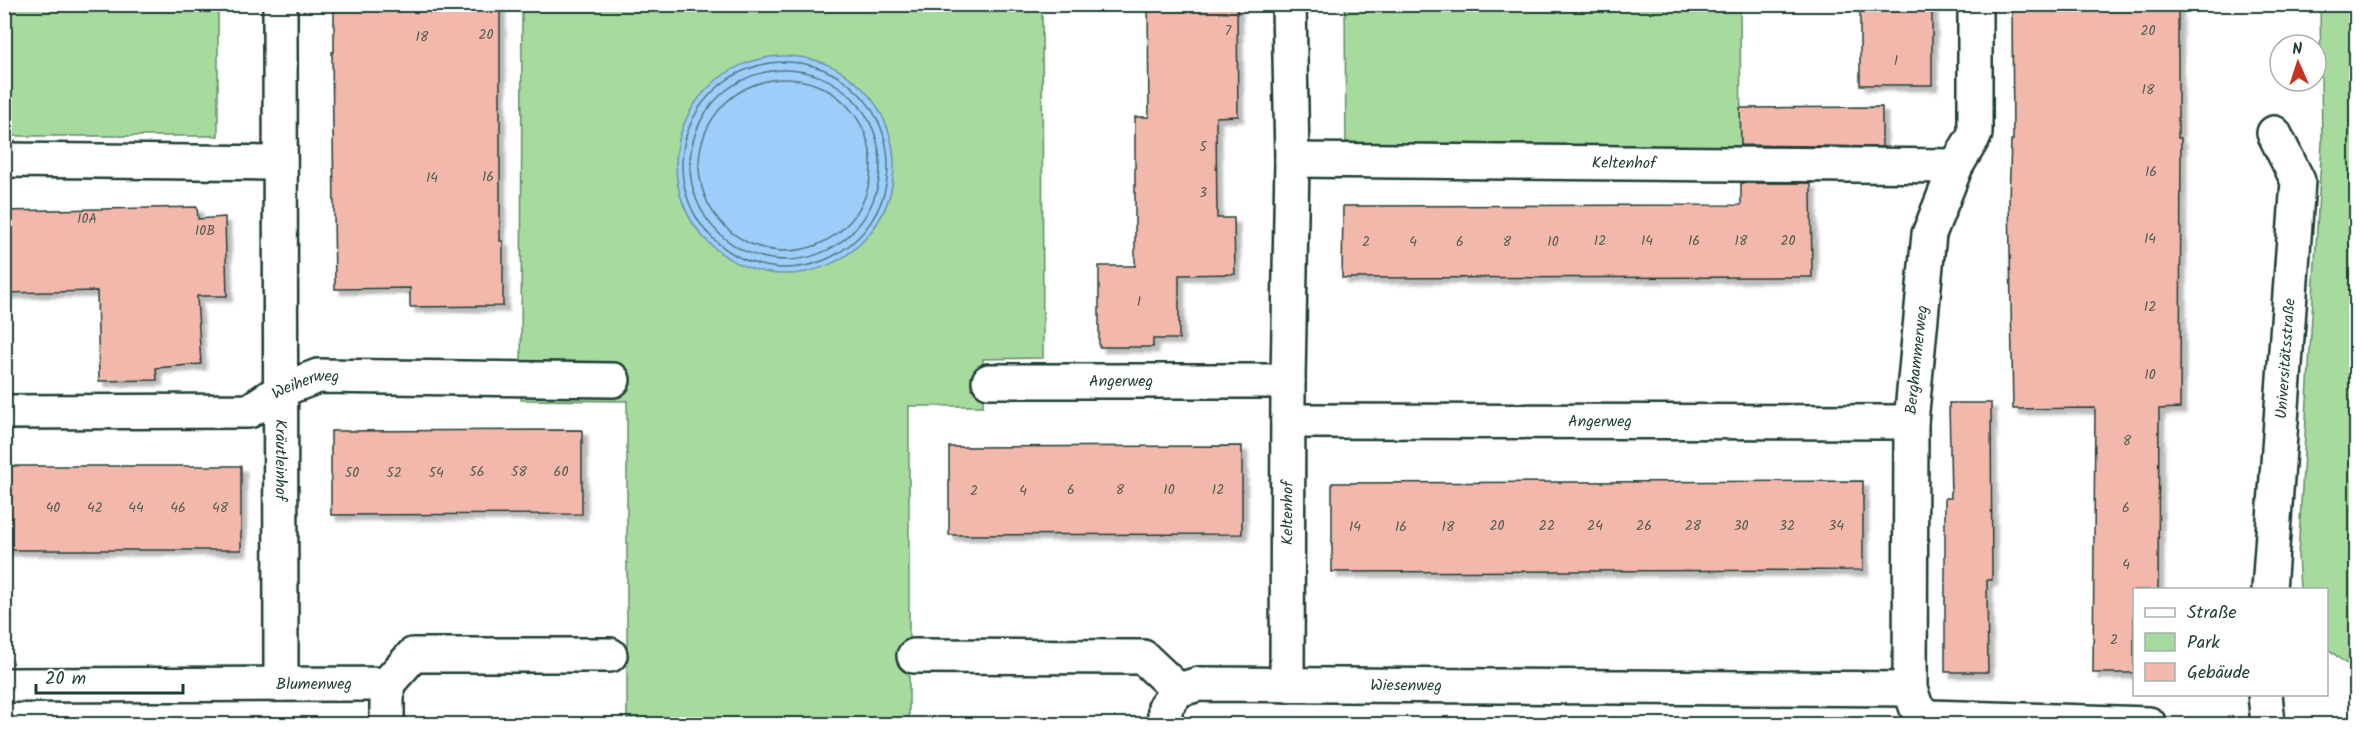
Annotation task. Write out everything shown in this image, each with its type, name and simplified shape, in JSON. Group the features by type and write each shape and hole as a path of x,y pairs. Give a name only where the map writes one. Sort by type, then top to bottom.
{"street":[{"name":"Kräutleinhof","path":"280,4 281,684"},
{"name":"Keltenhof","path":"1287,686 1288,381 1292,160 1288,4"},
{"name":"Berghammerweg","path":"1910,689 1911,422 1929,234 1956,166 1975,134 1976,4"},
{"name":"Universitätsstraße","path":"2269,588 2298,182 2274,133"},
{"path":"4,160 280,163"},
{"name":"Keltenhof","path":"1292,160 1956,166"},
{"name":"Weiherweg","path":"4,412 249,411 281,390 318,376 613,380"},
{"name":"Angerweg","path":"989,381 1288,381"},
{"name":"Angerweg","path":"1288,421 1911,422"},
{"path":"387,724 387,684 413,655 610,654"},
{"path":"914,656 1143,657 1178,690 1165,707 1165,724"},
{"name":"Blumenweg","path":"4,685 387,684"},
{"name":"Wiesenweg","path":"1178,690 1199,684 1910,689"},
{"path":"1910,689 1917,709 1929,717 2149,724"},
{"path":"2265,696 2268,724"}],"green space":[{"path":"5,4 218,5 218,136 5,136"},
{"path":"522,5 1042,5 1043,358 983,359 983,406 909,406 909,724 627,724 627,401 521,400"},
{"path":"1345,5 1740,5 1741,149 1346,151"},
{"path":"2320,5 2356,5 2356,663 2345,663 2328,649 2328,588 2300,588 2298,556 2322,142 2321,93 2328,93 2328,33 2320,33"}],"water":[{"path":"785,56 806,58 827,64 845,74 862,88 876,105 886,123 892,144 894,165 892,186 886,207 876,225 862,242 845,256 827,266 806,272 785,274 764,272 743,266 725,256 708,242 694,225 684,207 678,186 676,165 678,144 684,123 694,105 708,88 725,74 743,64 764,58"}],"building":[{"path":"334,4 500,4 500,241 503,241 503,306 410,307 410,288 335,289 332,52 334,52"},
{"path":"1148,4 1237,4 1238,116 1216,117 1217,218 1234,218 1235,274 1179,275 1179,339 1153,339 1153,347 1099,347 1099,266 1135,266 1135,117 1149,117"},
{"path":"1860,4 1932,4 1932,85 1860,85"},
{"path":"2012,4 2178,4 2178,138 2181,138 2180,408 2159,409 2158,588 2133,588 2133,673 2093,673 2095,408 2013,409 2009,199 2011,140 2013,140"},
{"path":"1882,107 1882,147 1741,145 1740,108"},
{"path":"1741,183 1811,183 1812,277 1342,278 1343,206 1741,205"},
{"path":"197,207 198,219 225,217 227,296 197,296 201,364 156,368 157,380 99,381 97,291 4,293 4,211"},
{"path":"1949,403 1991,403 1992,580 1987,580 1988,672 1945,672 1945,498 1951,498"},
{"path":"582,430 582,514 331,515 331,431"},
{"path":"1242,446 1242,534 949,535 949,447"},
{"path":"4,466 241,466 241,550 4,550"},
{"path":"1863,481 1863,570 1332,572 1332,483"}]}
